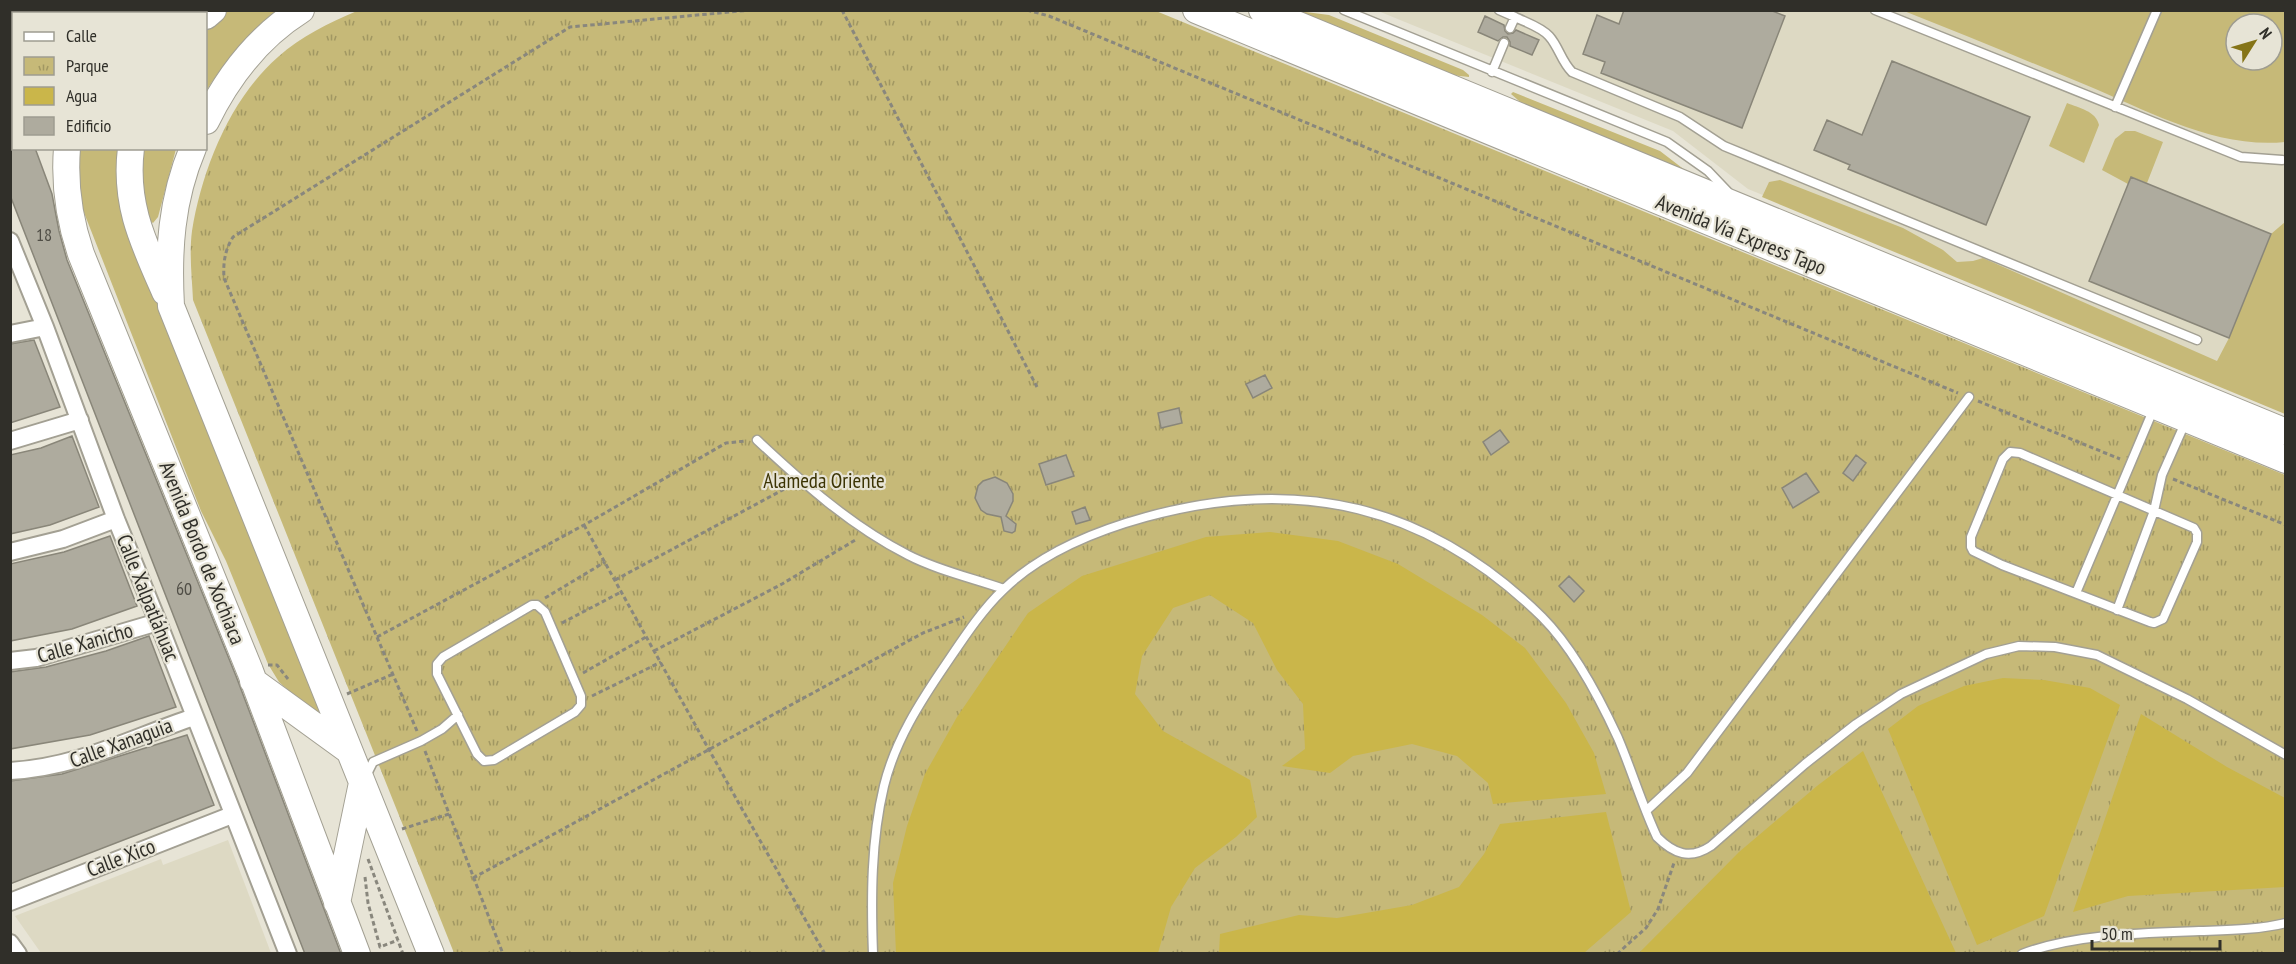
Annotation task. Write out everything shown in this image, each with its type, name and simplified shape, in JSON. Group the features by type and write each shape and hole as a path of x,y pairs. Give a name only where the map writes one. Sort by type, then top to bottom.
{"main road":[{"path":"207,119 232,75 252,51 274,30 301,10"},
{"name":"Avenida Vía Express Tapo","path":"1196,10 2286,460"},
{"name":"Avenida Vía Express Tapo","path":"1262,10 2286,432"},
{"name":"Avenida Bordo de Xochiaca","path":"67,150 66,193 78,246 253,681 357,954"},
{"path":"131,150 130,195 142,239 171,306 348,750"},
{"path":"171,306 169,259 172,221 177,196 192,150"},
{"path":"253,681 348,750 368,772 431,954"},
{"path":"337,903 368,772"}],"street":[{"name":"Calle Xalpatláhuac","path":"10,241 45,327 116,519 288,954"},
{"path":"10,334 45,327"},
{"path":"10,441 80,420"},
{"path":"10,552 63,539 116,519"},
{"name":"Calle Xanicho","path":"10,661 36,658 158,621"},
{"name":"Calle Xanaguia","path":"10,771 57,765 89,757 194,717"},
{"name":"Calle Xico","path":"10,902 232,815"},
{"path":"10,943 18,954"}],"lane":[{"path":"1344,10 1666,142 1708,171 1745,210"},
{"path":"1499,10 1547,33 1554,42 1564,64 1572,72 1680,117 1724,146 2197,340"},
{"path":"1875,10 2241,157 2282,160"},
{"path":"2115,107 2157,10"},
{"path":"1510,28 1515,17"},
{"path":"1492,72 1504,43"},
{"path":"1646,811 1687,773 1969,398"},
{"path":"2076,594 2155,405"},
{"path":"2117,610 2154,511 2162,475 2187,419"},
{"path":"757,440 801,480 867,533 910,556 1004,589"},
{"path":"2015,452 2117,497 2190,525 2197,532 2196,542 2163,620 2159,622 2150,622 2117,610 2002,565 1973,551 1971,537 2006,455 2015,452"},
{"path":"873,954 872,878 884,785 915,709 986,610 1004,589 1050,554 1108,527 1176,508 1232,499 1318,500 1352,506 1402,522 1449,545 1486,569 1544,619 1581,668 1618,738 1657,837 1677,853 1691,855 1701,853 1711,846 1805,764 1856,724 1901,694 1986,654 2019,646 2055,647 2097,655 2187,699 2286,755"},
{"path":"537,605 545,612 582,700 579,709 489,762 484,761 477,754 437,674 437,664 439,660 527,606 537,605"},
{"path":"368,772 441,729 458,715"},
{"path":"2022,954 2075,939 2261,929 2286,923"}],"path":[{"path":"502,954 421,741 224,278 223,263 226,248 233,237 570,27 751,10"},
{"path":"842,10 1038,389"},
{"path":"1027,10 1049,16 2130,463"},
{"path":"377,637 584,525 726,442 757,440"},
{"path":"2162,475 2286,525"},
{"path":"615,579 801,480"},
{"path":"584,525 825,954"},
{"path":"654,651 782,585 867,533"},
{"path":"537,605 552,592 605,562"},
{"path":"552,628 621,592"},
{"path":"472,878 922,633 986,610"},
{"path":"573,679 646,637"},
{"path":"582,700 661,662"},
{"path":"1617,954 1646,928 1658,909 1677,853"},
{"path":"368,858 403,954"},
{"path":"364,874 368,903 380,947 398,940"}],"shaded area":[{"path":"11,10 109,11 12,12 11,102"},
{"path":"1378,11 2285,11 2285,409 1748,189 1673,131"},
{"path":"228,840 271,953 41,953 15,916 161,859 163,865"}],"green space":[{"path":"228,11 280,11 240,48 207,90 207,26"},
{"name":"Alameda Oriente","path":"357,11 1156,11 2285,475 2285,953 454,953 193,300 191,248 197,207 211,160 232,114 261,74 287,49 336,20"},
{"path":"1904,11 2285,11 2285,142 2259,143 2208,134 2158,116"},
{"path":"1296,12 1329,15 1463,70 1469,77 1433,73"},
{"path":"1513,92 1660,151 1690,174 1526,107 1511,94"},
{"path":"2067,103 2091,113 2099,125 2084,163 2049,146"},
{"path":"2125,131 2135,131 2163,142 2147,183 2132,177 2128,184 2102,170 2115,139"},
{"path":"79,150 120,150 128,230 320,704 321,709 317,713 308,708 279,682 268,664 226,561 201,511 81,205 77,177"},
{"path":"143,150 176,150 158,217 153,223 150,221 145,203 141,167"},
{"path":"1780,180 1903,228 1943,250 1957,262 1983,258 2217,361 2229,338 2271,234 2285,222 2285,414 1762,197 1769,182"}],"water":[{"path":"1270,532 1338,541 1398,564 1482,615 1525,648 1566,703 1594,753 1606,794 1493,804 1488,783 1457,756 1412,744 1353,756 1330,773 1282,766 1305,749 1303,704 1277,670 1253,623 1210,595 1173,608 1142,656 1135,694 1163,731 1250,780 1257,817 1236,837 1195,868 1171,907 1158,953 896,953 893,883 907,826 925,774 957,717 1028,613 1082,576 1206,537"},
{"path":"2003,678 2044,680 2090,688 2120,705 2044,916 1977,945 1888,729 1918,706 1964,686"},
{"path":"2141,714 2227,767 2285,798 2285,887 2128,896 2073,912"},
{"path":"1863,751 1956,953 1639,953 1739,852 1817,786"},
{"path":"1606,812 1631,912 1584,953 1219,953 1220,934 1299,915 1337,918 1412,905 1459,887 1484,854 1500,824"}],"building":[{"path":"1624,10 1770,10 1785,16 1742,128 1601,73 1605,62 1583,54 1597,15 1619,24"},
{"path":"1485,16 1504,25 1508,34 1516,30 1539,40 1532,55 1510,46 1507,37 1498,41 1478,32"},
{"path":"1892,61 2030,117 1986,225 1848,169 1850,165 1814,150 1827,120 1862,135"},
{"path":"10,148 12,150 36,150 52,194 67,260 236,676 341,954 305,954 10,195"},
{"path":"2131,177 2271,234 2229,338 2089,281"},
{"path":"34,340 60,407 10,423 10,344"},
{"path":"1265,375 1272,388 1253,398 1246,384"},
{"path":"1179,408 1182,423 1161,428 1158,413"},
{"path":"1500,430 1509,442 1491,455 1483,442"},
{"path":"72,436 99,507 50,525 10,534 10,455 41,448"},
{"path":"1066,455 1074,476 1046,485 1039,464"},
{"path":"1856,455 1866,463 1853,481 1843,473"},
{"path":"1806,473 1819,492 1793,508 1782,488"},
{"path":"995,477 1007,483 1013,494 1013,501 1006,516 1016,524 1015,531 1012,533 1004,531 1001,517 981,510 975,498 978,486 983,481"},
{"path":"1085,507 1090,520 1076,524 1072,512"},
{"path":"110,536 137,606 72,629 10,641 10,564 64,552"},
{"path":"1569,576 1584,591 1574,602 1559,586"},
{"path":"149,636 176,707 90,735 10,749 10,672 46,667 106,651"},
{"path":"187,735 214,805 10,884 10,781 62,774"}]}
